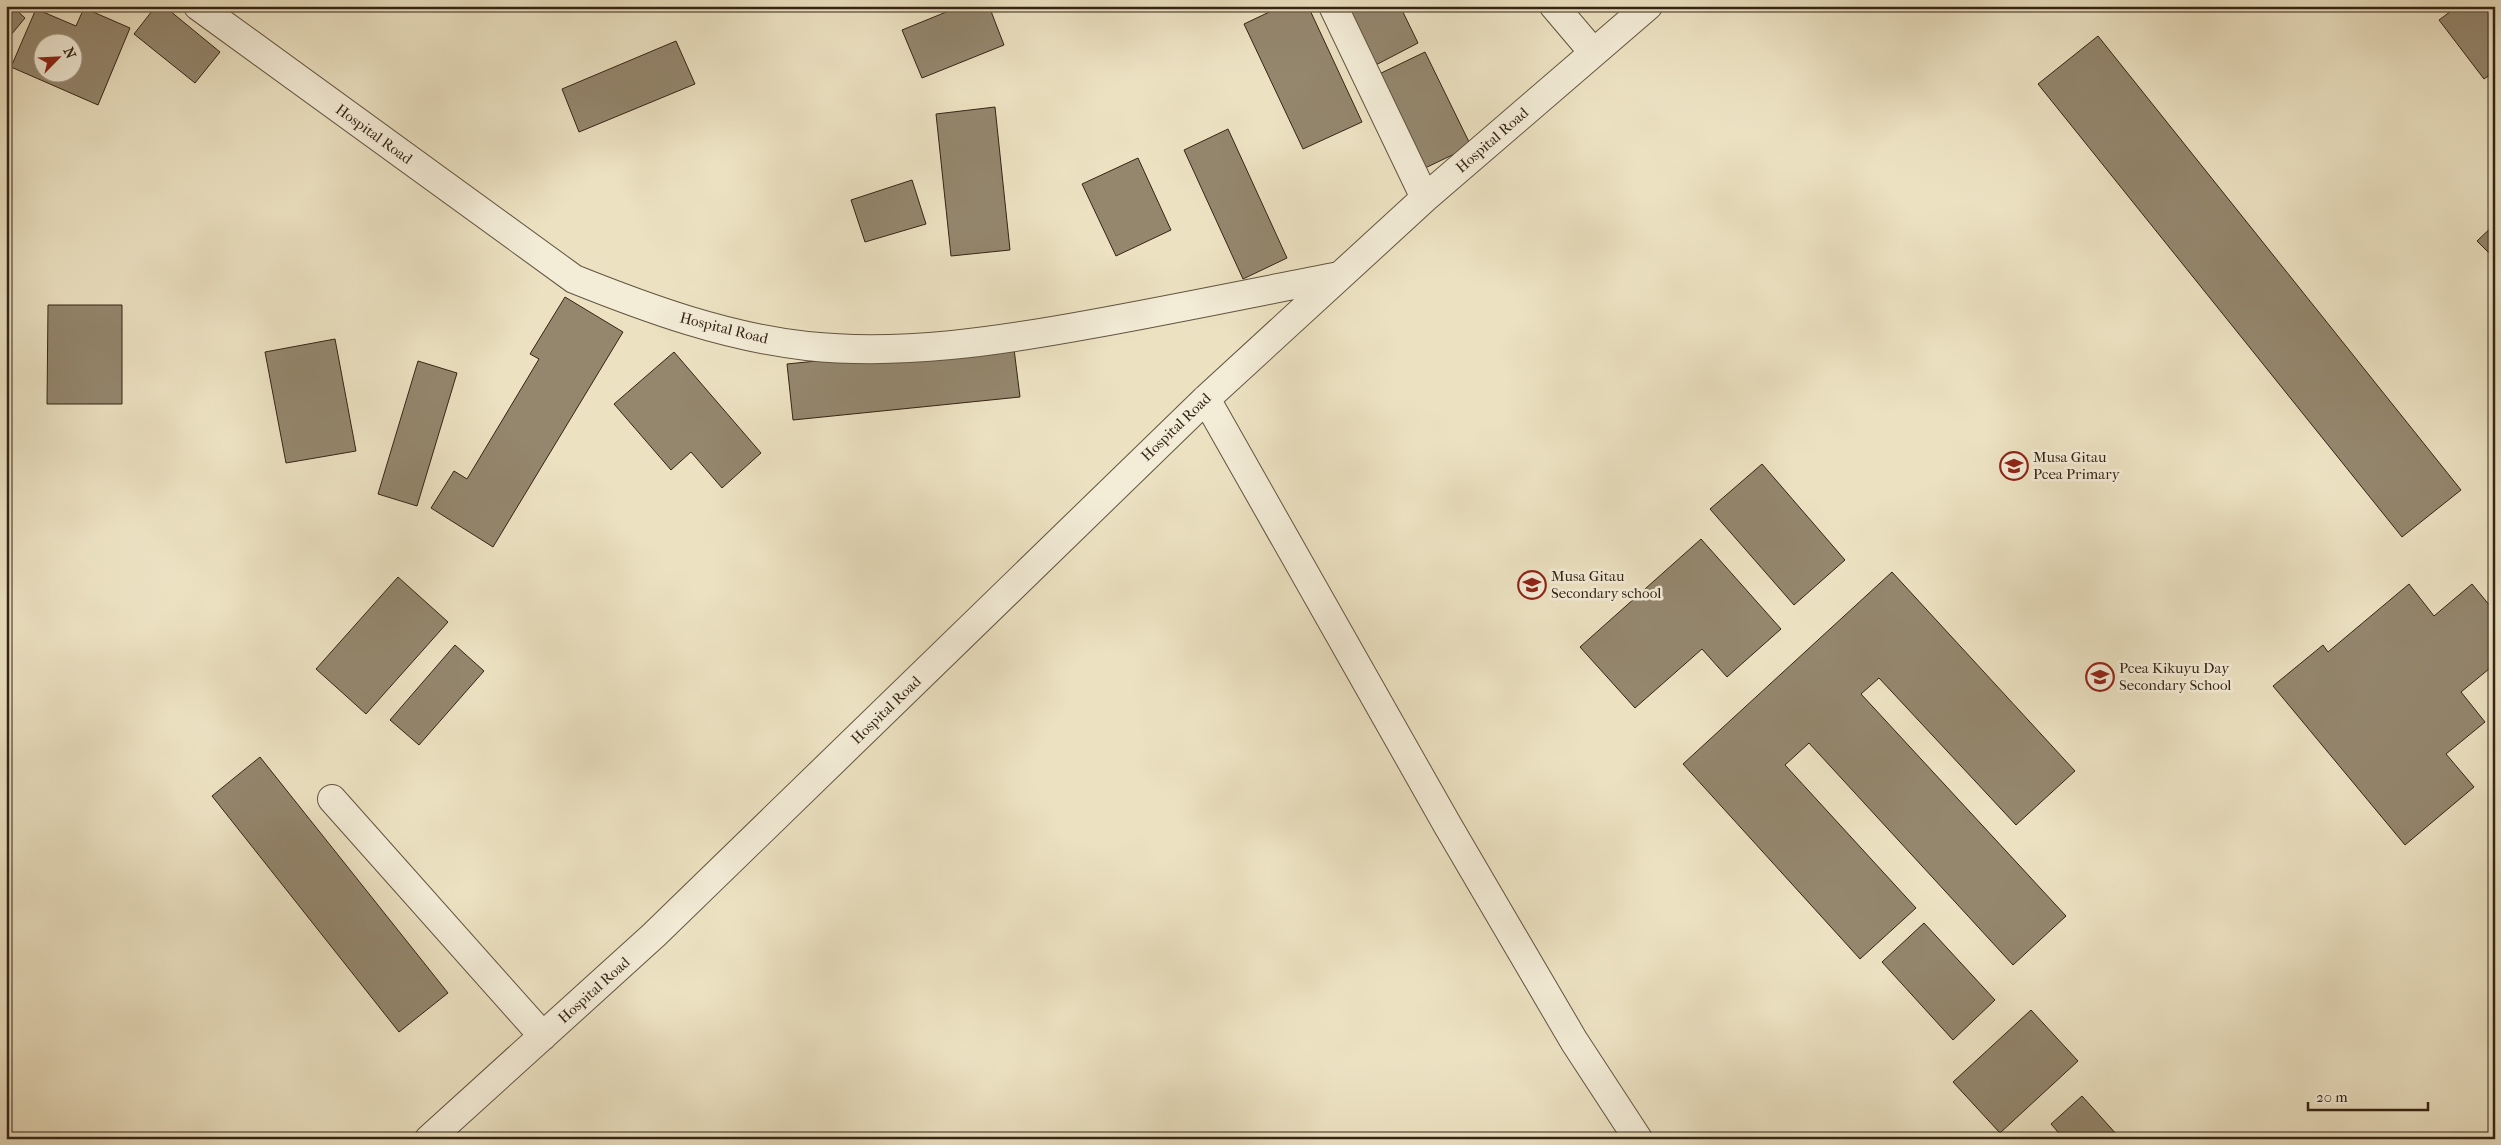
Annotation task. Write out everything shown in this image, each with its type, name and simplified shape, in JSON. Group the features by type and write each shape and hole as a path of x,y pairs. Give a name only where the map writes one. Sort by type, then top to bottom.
{"street":[{"name":"Hospital Road","path":"198,6 574,279 644,307 726,331 807,346 835,347 892,348 1005,340 1339,276"},
{"path":"1332,6 1425,198"},
{"path":"1554,6 1593,52"},
{"name":"Hospital Road","path":"429,1139 654,935 1206,399 1425,198 1648,6"},
{"path":"1206,399 1574,1041 1638,1139"},
{"path":"332,799 543,1036"}],"building":[{"path":"6,6 12,6 25,18 6,41"},
{"path":"156,6 164,6 220,52 195,83 134,34"},
{"path":"961,6 989,6 1004,45 922,78 902,30"},
{"path":"1282,6 1308,6 1362,122 1303,149 1244,24"},
{"path":"1338,6 1400,6 1418,43 1370,68"},
{"path":"2458,6 2495,6 2495,71 2484,79 2439,20"},
{"path":"84,8 130,28 98,105 45,82 82,82 82,32 32,32 32,76 11,67 36,9 76,26"},
{"path":"2098,36 2461,490 2402,537 2038,84"},
{"path":"676,41 695,84 579,132 562,89"},
{"path":"1425,52 1471,146 1421,170 1375,76"},
{"path":"995,107 1010,250 951,256 936,114"},
{"path":"1228,129 1287,258 1243,279 1184,150"},
{"path":"1138,158 1171,230 1116,256 1082,184"},
{"path":"912,180 926,224 865,242 851,200"},
{"path":"2495,224 2495,259 2477,241"},
{"path":"565,297 623,332 493,547 431,508 454,471 467,479 539,359 530,354"},
{"path":"48,305 122,305 122,404 47,404"},
{"path":"335,339 356,451 286,463 265,352"},
{"path":"1013,341 1020,397 793,420 787,364"},
{"path":"674,352 761,453 722,488 691,452 671,470 614,404"},
{"path":"418,361 457,373 417,506 378,494"},
{"path":"1762,464 1845,560 1794,605 1710,509"},
{"path":"1701,539 1781,629 1727,677 1702,649 1635,708 1580,647"},
{"path":"1892,572 2075,771 2016,825 1879,678 1861,694 2066,916 2013,965 1809,743 1785,765 1916,908 1860,959 1683,764"},
{"path":"398,577 448,622 366,714 316,669"},
{"path":"2409,584 2434,616 2472,584 2495,612 2495,664 2461,692 2485,722 2446,754 2474,787 2405,845 2273,686 2323,645 2328,652"},
{"path":"455,645 484,671 419,745 390,720"},
{"path":"260,757 448,993 399,1032 212,796"},
{"path":"1924,923 1995,1000 1953,1040 1882,962"},
{"path":"2031,1010 2078,1061 2000,1133 1953,1082"},
{"path":"2082,1096 2118,1136 2115,1139 2064,1139 2051,1124"}],"place":[{"name":"Musa Gitau Pcea Primary","path":"2014,466"},
{"name":"Musa Gitau Secondary school","path":"1532,585"},
{"name":"Pcea Kikuyu Day Secondary School","path":"2100,677"}]}
